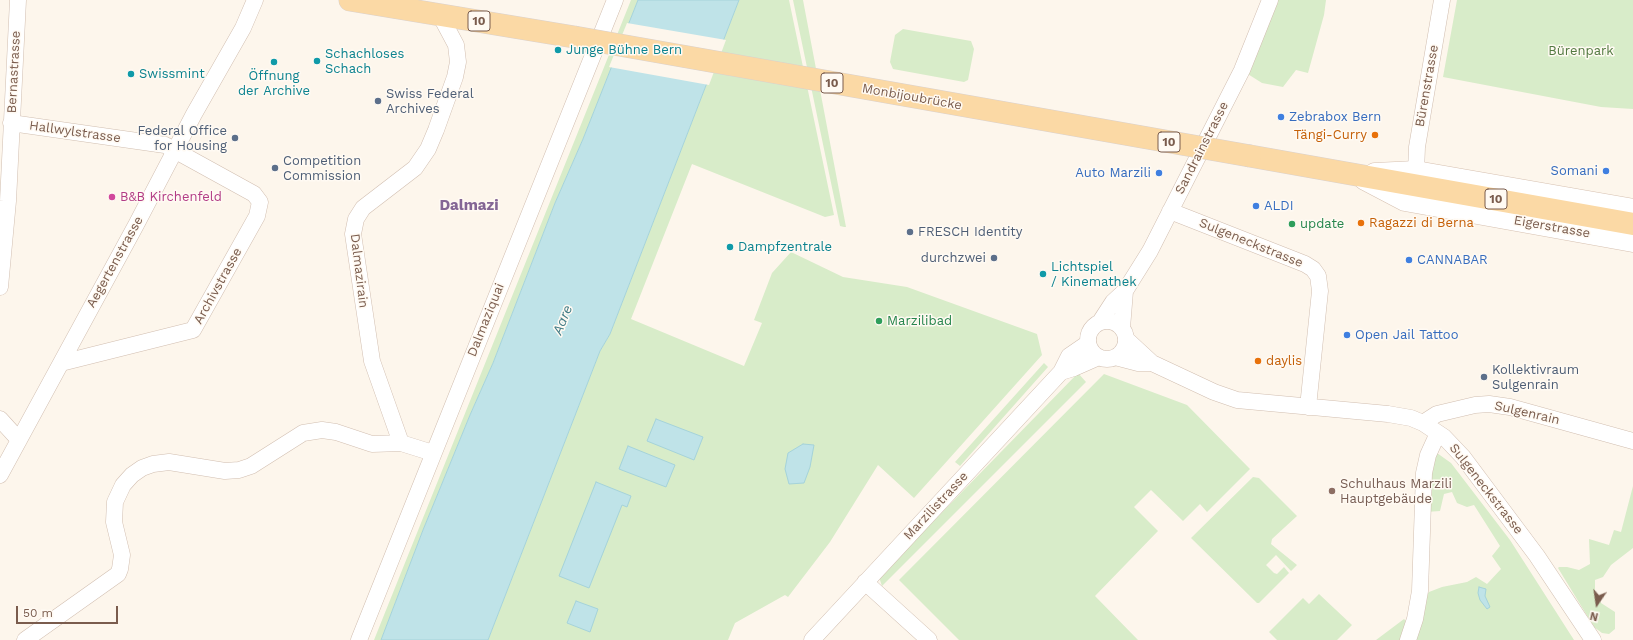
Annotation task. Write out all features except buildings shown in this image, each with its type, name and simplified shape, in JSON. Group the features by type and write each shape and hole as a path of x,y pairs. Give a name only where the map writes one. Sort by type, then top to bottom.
{"main road":[{"name":"10","path":"350,0 440,15"},
{"name":"Monbijoubrücke","path":"440,15 574,37 1250,156"},
{"name":"Eigerstrasse","path":"1250,156 1633,224"},
{"name":"Eigerstrasse","path":"1358,175 1416,172 1633,210"},
{"name":"Eigerstrasse","path":"1358,175 1405,200 1633,241"}],"street":[{"name":"Bernastrasse","path":"0,287 8,201 18,0"},
{"name":"Aegertenstrasse","path":"19,440 216,74 243,28 255,0"},
{"name":"Dalmaziquai","path":"359,640 615,0"},
{"name":"Sandrainstrasse","path":"1100,322 1113,302 1125,291 1150,251 1242,70 1270,0"},
{"name":"Bürenstrasse","path":"1416,172 1417,147 1442,0"},
{"name":"Dalmazirain","path":"401,443 372,361 353,234 356,219 363,208 406,176 421,160 432,141 454,77 458,59 454,41 440,15"},
{"name":"Hallwylstrasse","path":"11,123 165,145 254,194 259,199 260,206"},
{"name":"Archivstrasse","path":"61,362 193,330 257,216 260,206"},
{"name":"Sulgeneckstrasse","path":"1170,211 1305,264 1318,276 1320,291 1308,407"},
{"name":"Sandrainstrasse","path":"1124,333 1125,291"},
{"path":"1110,321 1119,324 1124,333 1124,350 1115,357 1104,359 1099,357 1092,352 1088,343 1089,331 1095,324 1100,322 1110,321"},
{"name":"Sulgeneckstrasse","path":"1124,333 1152,363 1214,392 1237,400 1388,414 1411,418 1423,423 1438,433 1463,457 1537,556 1593,640"},
{"name":"Marzilistrasse","path":"812,640 1061,372 1069,356 1088,343"},
{"name":"Marzilistrasse","path":"1061,372 1099,357"},
{"name":"Sulgeneckstrasse","path":"1115,357 1138,363 1152,363"},
{"name":"Sulgenrain","path":"1423,423 1437,414 1475,405 1489,404 1510,407 1633,441"},
{"path":"0,419 19,440 0,475"},
{"path":"26,640 118,574 122,564 122,555 114,522 116,502 123,484 142,468 153,464 169,462 225,471 239,470 251,466 297,436 316,430 336,432 372,444 401,443 433,454"},
{"path":"1408,640 1415,619 1420,591 1424,473 1428,455 1438,433"},
{"path":"865,582 924,638"}],"green space":[{"path":"631,0 638,0 583,139 555,203 493,363 423,530 381,640 374,640"},
{"name":"Marzilibad","path":"739,0 789,0 834,215 825,217 692,164 631,319 744,366 762,323 754,320 772,273 791,252 843,277 907,287 1037,334 1042,355 914,498 878,465 830,542 788,597 785,595 735,623 728,640 488,640 600,351 610,334"},
{"path":"793,0 803,0 846,227 840,226"},
{"path":"1272,0 1326,0 1324,15 1308,73 1296,70 1283,87 1262,83 1243,71"},
{"name":"Bürenpark","path":"1457,0 1633,0 1633,109 1601,107 1443,77"},
{"path":"903,29 971,41 974,49 968,80 964,82 893,69 890,62 895,35"},
{"path":"1044,363 1048,367 960,466 955,462"},
{"path":"1078,373 1086,382 882,586 879,577"},
{"path":"1104,374 1187,405 1250,469 1207,512 1200,504 1183,521 1151,490 1134,507 1158,531 1095,596 1138,640 959,640 899,580"},
{"path":"1437,453 1451,463 1510,540 1574,640 1412,640 1423,601 1429,592 1442,587 1467,582 1476,577 1487,584 1501,569 1492,556 1500,546 1474,505 1467,507 1457,503 1452,492 1444,494 1440,511 1426,512 1428,471"},
{"path":"1253,477 1259,478 1297,516 1272,539 1271,544 1297,565 1291,571 1276,555 1266,565 1274,573 1277,574 1284,567 1289,573 1259,603 1257,603 1191,538"},
{"path":"1633,486 1633,548 1611,565 1603,577 1595,580 1595,594 1601,603 1615,612 1615,629 1609,634 1602,633 1594,627 1558,568 1567,567 1579,570 1590,564 1589,539 1609,545 1614,530 1621,532"},
{"path":"1319,594 1352,625 1337,640 1277,640 1269,632 1303,598 1309,604"},
{"path":"1404,619 1407,622 1403,640 1376,640"}],"water":[{"name":"Aare","path":"638,0 739,0 610,334 600,351 488,640 381,640 423,530 493,363 555,203 583,139"},
{"path":"656,419 703,437 694,460 647,441"},
{"path":"803,444 814,445 810,467 804,483 789,484 785,469 788,453"},
{"path":"628,446 675,465 666,487 619,469"},
{"path":"596,482 631,496 627,507 622,505 589,588 559,576"},
{"path":"1479,587 1486,589 1485,596 1490,607 1487,609 1480,600 1478,593"},
{"path":"576,601 598,609 590,632 567,623"}],"pier":[{"path":"627,23 726,40 709,85 609,67"}],"place":[{"name":"Junge Bühne Bern","path":"558,50"},
{"name":"Schachloses Schach","path":"317,61"},
{"name":"Öffnung der Archive","path":"274,62"},
{"name":"Swissmint","path":"131,74"},
{"name":"Swiss Federal Archives","path":"378,101"},
{"name":"Zebrabox Bern","path":"1281,117"},
{"name":"Tängi-Curry","path":"1375,135"},
{"name":"Federal Office for Housing","path":"235,138"},
{"name":"Competition Commission","path":"275,168"},
{"name":"Somani","path":"1606,171"},
{"name":"Auto Marzili","path":"1159,173"},
{"name":"B&B Kirchenfeld","path":"112,197"},
{"name":"ALDI","path":"1256,206"},
{"name":"Ragazzi di Berna","path":"1361,223"},
{"name":"update","path":"1292,224"},
{"name":"FRESCH Identity","path":"910,232"},
{"name":"Dampfzentrale","path":"730,247"},
{"name":"durchzwei","path":"994,258"},
{"name":"CANNABAR","path":"1409,260"},
{"name":"Lichtspiel / Kinemathek","path":"1043,274"},
{"name":"Marzilibad","path":"879,321"},
{"name":"Open Jail Tattoo","path":"1347,335"},
{"name":"daylis","path":"1258,361"},
{"name":"Kollektivraum Sulgenrain","path":"1484,377"},
{"name":"Schulhaus Marzili Hauptgebäude","path":"1332,491"}],"district":[{"name":"Dalmazi","path":"469,206"}]}
